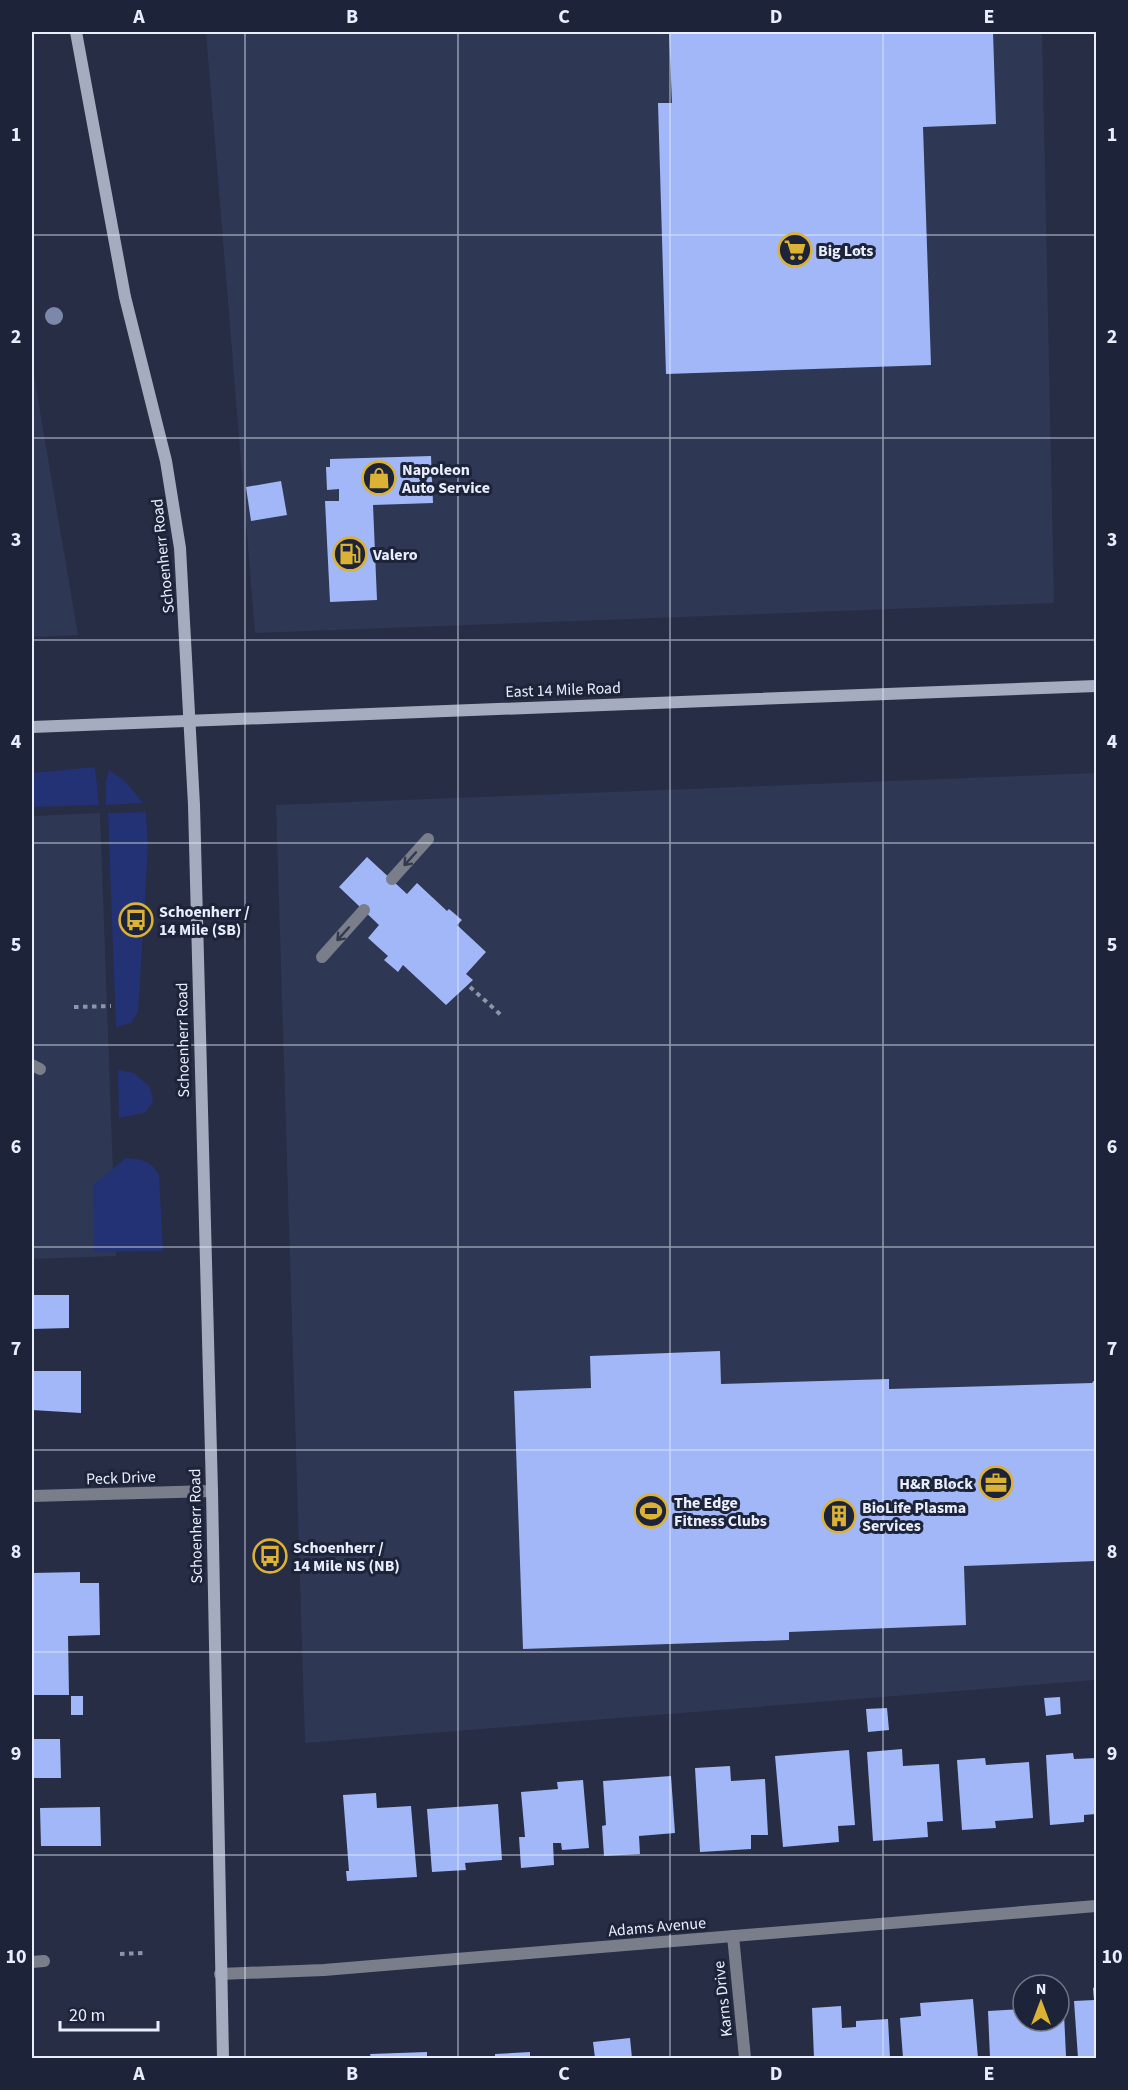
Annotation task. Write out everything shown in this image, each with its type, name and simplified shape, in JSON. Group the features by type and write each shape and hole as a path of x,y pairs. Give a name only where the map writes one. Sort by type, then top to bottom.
{"main road":[{"name":"Schoenherr Road","path":"76,32 125,297 171,484 180,548 190,720 212,1491 223,2058"},
{"name":"East 14 Mile Road","path":"32,727 1096,686"}],"street":[{"path":"392,879 428,839"},
{"path":"322,957 364,910"},
{"name":"Peck Drive","path":"32,1496 212,1491"},
{"name":"Adams Avenue","path":"220,1974 324,1971 1096,1906"},
{"name":"Karns Drive","path":"733,1936 745,2058"}],"path":[{"path":"470,987 501,1015"},
{"path":"74,1007 111,1006"},
{"path":"120,1954 143,1953"}],"shaded area":[{"path":"206,32 1042,32 1054,603 255,633"},
{"path":"32,362 43,429 78,635 32,637"},
{"path":"95,767 99,805 32,807 32,773"},
{"path":"109,770 125,781 143,803 106,805 106,781"},
{"path":"1096,773 1096,1680 305,1743 276,805"},
{"path":"146,812 148,849 138,1012 131,1023 116,1027 108,813"},
{"path":"100,813 116,1256 32,1259 32,816"},
{"path":"118,1070 134,1073 150,1087 153,1102 145,1113 119,1118"},
{"path":"126,1158 146,1162 159,1175 163,1251 94,1252 93,1185"}],"building":[{"name":"Big Lots","path":"669,32 993,32 996,124 923,127 931,365 666,374 658,103 672,103"},
{"path":"431,456 433,503 373,505 377,600 330,602 325,501 339,501 339,489 327,490 326,467 330,467 330,459"},
{"path":"281,481 287,515 251,521 246,487"},
{"path":"367,857 407,894 417,883 447,911 449,909 462,920 457,925 486,952 466,974 473,980 446,1005 403,965 398,972 384,960 388,956 368,938 379,925 339,887"},
{"path":"32,1295 69,1295 69,1328 32,1329"},
{"path":"720,1351 721,1384 889,1379 889,1389 1092,1383 1096,1378 1096,1561 964,1566 966,1625 789,1632 789,1640 523,1649 514,1391 591,1388 590,1356"},
{"path":"32,1371 81,1371 81,1413 32,1410"},
{"path":"80,1572 80,1583 99,1583 100,1635 68,1636 69,1695 32,1695 32,1573"},
{"path":"71,1696 83,1696 83,1715 71,1715"},
{"path":"1060,1697 1061,1714 1046,1716 1044,1698"},
{"path":"887,1708 889,1730 868,1732 866,1709"},
{"path":"32,1739 60,1739 61,1778 32,1778"},
{"path":"902,1749 903,1766 939,1764 943,1821 927,1822 928,1837 873,1841 867,1752"},
{"path":"849,1750 855,1825 838,1826 839,1842 783,1847 775,1756"},
{"path":"1073,1753 1074,1759 1096,1758 1096,1814 1084,1815 1084,1822 1050,1825 1046,1755"},
{"path":"985,1758 986,1765 1029,1762 1033,1818 995,1821 996,1828 962,1830 957,1760"},
{"path":"730,1766 731,1781 765,1779 768,1835 751,1835 751,1849 700,1852 695,1768"},
{"path":"671,1776 675,1833 639,1836 640,1854 604,1856 602,1826 606,1825 603,1781"},
{"path":"583,1780 589,1848 562,1850 561,1843 553,1843 554,1865 521,1868 519,1837 525,1837 521,1792 558,1789 557,1782"},
{"path":"376,1793 377,1808 411,1806 417,1877 347,1881 346,1871 349,1871 343,1795"},
{"path":"498,1804 502,1860 465,1863 466,1870 432,1872 427,1809"},
{"path":"100,1807 101,1846 41,1846 40,1808"},
{"path":"1096,1987 1096,2058 1078,2058 1074,2001 1094,2000 1093,1988"},
{"path":"973,1999 978,2058 903,2058 900,2018 921,2016 920,2003"},
{"path":"841,2006 842,2028 856,2027 856,2021 888,2019 890,2058 814,2058 812,2008"},
{"path":"1011,2010 1011,2033 1065,2033 1066,2056 990,2058 988,2011"},
{"path":"630,2038 632,2058 595,2058 593,2042"},
{"path":"427,2052 427,2058 371,2058 370,2054"},
{"path":"530,2052 530,2058 495,2058 495,2054"}],"place":[{"name":"Big Lots","path":"795,250"},
{"name":"Napoleon Auto Service","path":"379,478"},
{"name":"Valero","path":"350,554"},
{"name":"Schoenherr / 14 Mile (SB)","path":"136,920"},
{"name":"H&R Block","path":"996,1483"},
{"name":"The Edge Fitness Clubs","path":"651,1511"},
{"name":"BioLife Plasma Services","path":"839,1516"},
{"name":"Schoenherr / 14 Mile NS (NB)","path":"270,1556"}]}
